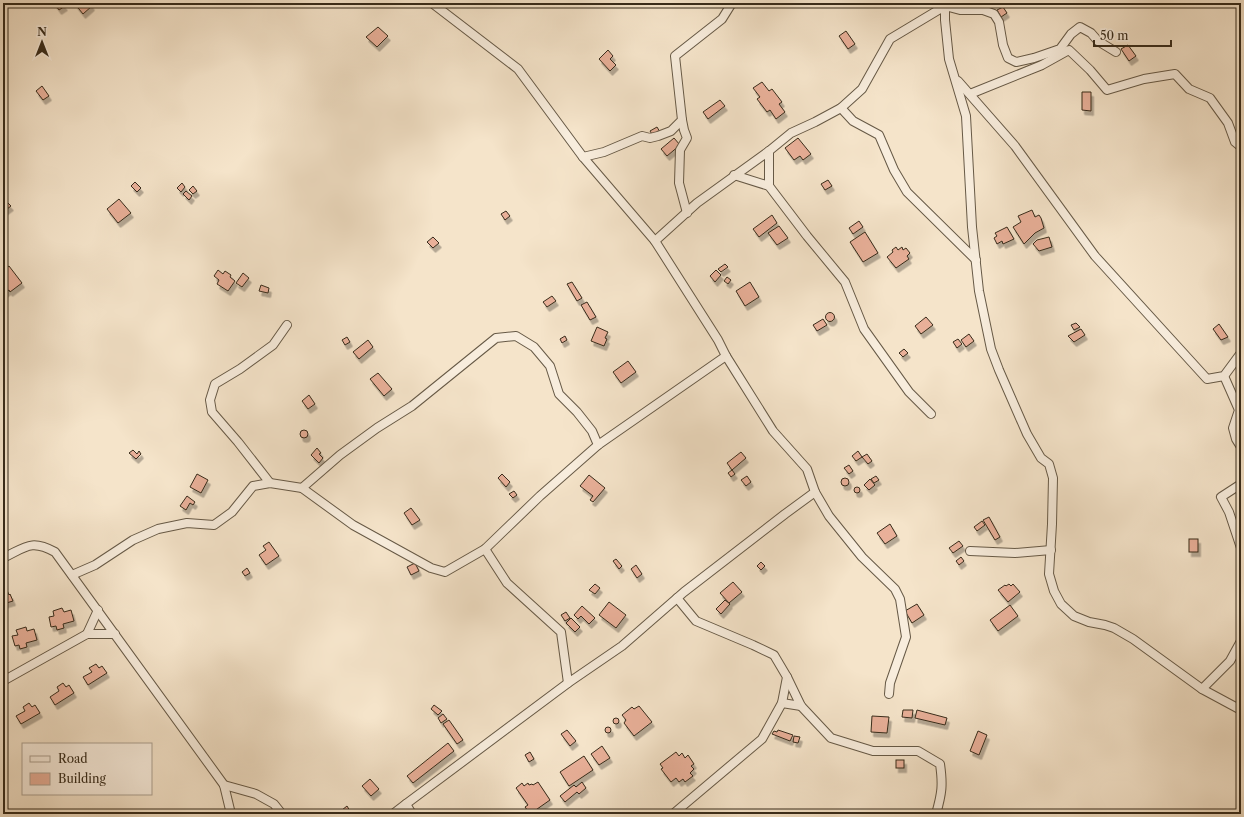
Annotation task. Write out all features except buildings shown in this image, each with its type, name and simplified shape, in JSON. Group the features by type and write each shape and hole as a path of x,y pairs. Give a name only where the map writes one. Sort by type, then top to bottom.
{"street":[{"path":"432,3 518,69 583,157 655,241 718,340 726,356 773,431 807,470 815,492 829,516 862,557 895,589 900,599 906,637 890,683 889,694"},
{"path":"687,213 679,183 680,150 687,138 682,120 675,56 722,19 732,3"},
{"path":"655,241 734,175 769,151 791,133 841,108 862,88 890,39 945,4"},
{"path":"945,4 960,10 983,10 994,14 999,22 1003,45 1008,58 1016,62 1034,58 1060,49 1071,34 1080,27 1091,33 1098,41 1116,52"},
{"path":"945,4 949,59 966,116 972,227 979,290 991,349 1027,434 1041,458 1048,464 1053,478 1051,550 1048,574 1054,590 1061,604 1074,616 1089,622 1114,628 1133,639 1202,689 1241,710"},
{"path":"970,94 1042,65 1069,50 1090,70 1107,90 1144,79 1174,74 1189,89 1210,98 1228,123 1235,142 1241,147"},
{"path":"955,77 1015,146 1095,256 1207,380 1224,376 1241,353"},
{"path":"841,108 853,121 879,135 894,170 907,192 976,260"},
{"path":"583,157 604,152 642,136 650,138 658,136 671,131 682,120"},
{"path":"769,151 769,186"},
{"path":"734,175 769,186 807,236 845,282 864,329 909,392 931,414"},
{"path":"270,483 212,412 210,400 215,384 240,369 273,345 287,325"},
{"path":"302,488 340,455 377,428 412,406 496,338 516,336 534,347 550,366 559,394 577,412 592,431 598,445"},
{"path":"72,575 95,565 133,540 158,529 187,523 214,526 232,512 253,486 270,483 302,488 353,525 430,568 445,572 485,549 540,496 598,445 726,356"},
{"path":"1224,376 1239,410 1234,428 1236,439 1241,447"},
{"path":"1241,484 1221,497 1229,512 1241,548"},
{"path":"393,814 568,683 622,646 677,598 815,492"},
{"path":"3,558 30,545 36,544 44,546 55,552 224,785 231,814"},
{"path":"485,549 507,583 561,632 568,683"},
{"path":"970,551 1015,553 1051,550"},
{"path":"677,598 696,621 753,644 774,655 801,706 831,738 873,752 918,751 940,764 942,783 936,814"},
{"path":"87,634 98,610"},
{"path":"3,681 87,634 115,634"},
{"path":"1202,689 1230,661 1241,641"},
{"path":"673,814 762,739 782,703 787,677"},
{"path":"782,703 801,706"},
{"path":"224,785 256,794 274,804 282,814"},
{"path":"406,804 412,814"}]}
